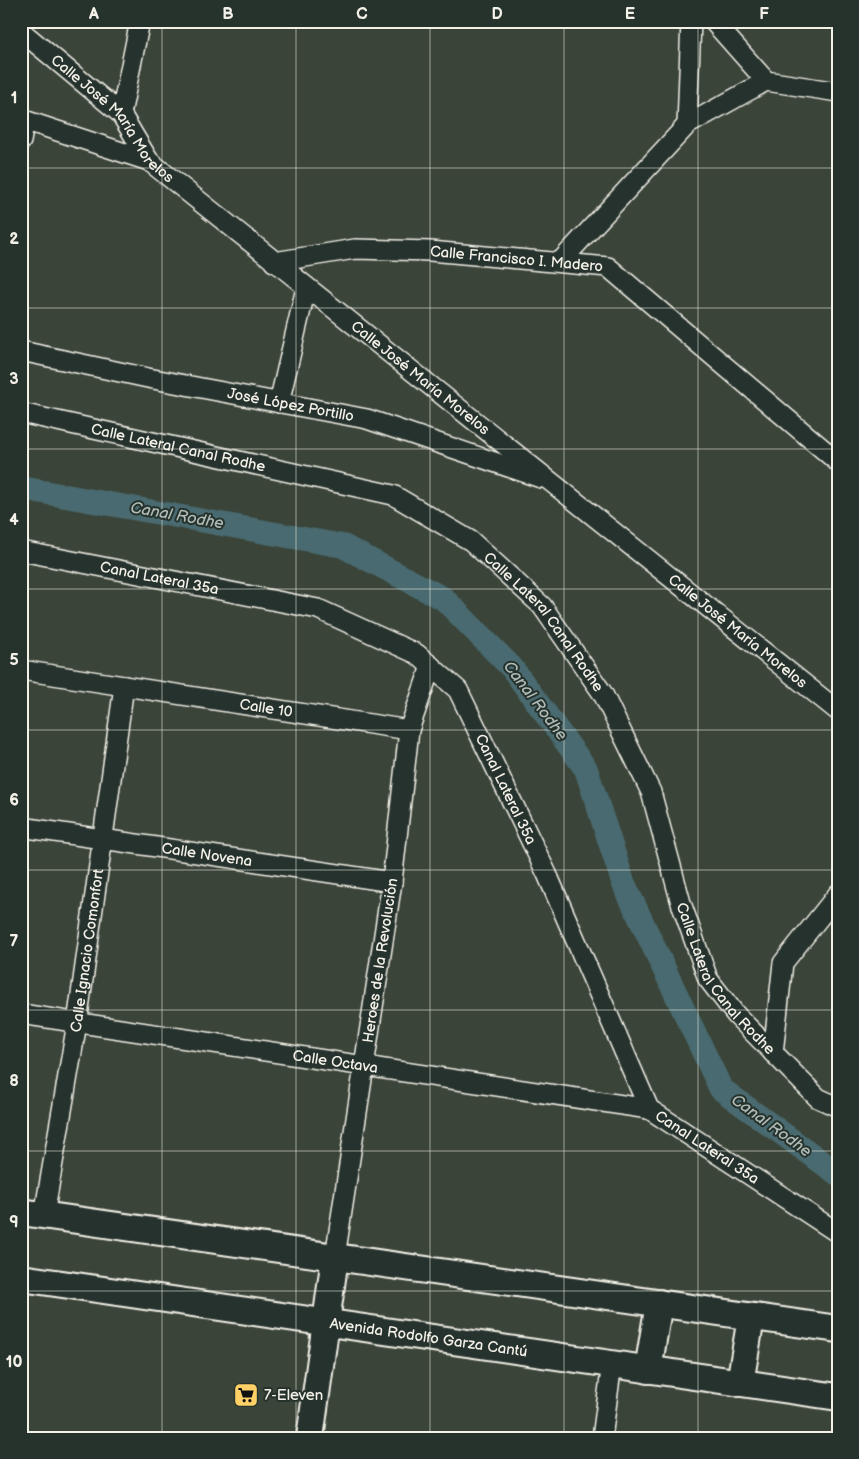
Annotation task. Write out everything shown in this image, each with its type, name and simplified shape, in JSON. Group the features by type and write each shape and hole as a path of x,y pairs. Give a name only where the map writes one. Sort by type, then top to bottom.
{"main road":[{"path":"32,1214 838,1329"},
{"path":"310,1438 335,1257"},
{"name":"Avenida Rodolfo Garza Cantú","path":"21,1278 326,1324 838,1397"},
{"path":"648,1370 659,1303"},
{"path":"740,1383 751,1318"}],"street":[{"path":"121,114 140,21"},
{"path":"687,125 691,21"},
{"path":"713,21 766,81"},
{"name":"Calle José María Morelos","path":"21,31 121,114 149,162 838,711"},
{"path":"560,262 687,125 766,81 838,92"},
{"path":"21,141 23,120 149,162"},
{"name":"Calle Francisco I. Madero","path":"274,262 355,249 430,251 608,267 838,462"},
{"path":"279,403 306,288"},
{"name":"José López Portillo","path":"21,351 367,419 554,483"},
{"name":"Calle Lateral Canal Rodhe","path":"21,413 393,495 471,541 542,606 603,694 651,792 681,903 708,979 736,1016 818,1098 838,1107"},
{"name":"Canal Lateral 35a","path":"21,551 318,609 417,654 458,690 547,874 649,1109 838,1233"},
{"name":"Heroes de la Revolución","path":"335,1257 362,1066 392,882 409,730 431,666"},
{"name":"Calle 10","path":"21,670 409,730"},
{"name":"Calle Ignacio Comonfort","path":"32,1214 77,1023 101,839 124,686"},
{"name":"Calle Novena","path":"21,827 392,882"},
{"path":"773,1053 783,963 838,894"},
{"name":"Calle Octava","path":"21,1014 649,1109"},
{"path":"602,1438 612,1364"}],"waterway":[{"name":"Canal Rodhe","path":"21,488 343,546 444,599 512,668 586,769 623,882 721,1089 838,1174"}],"place":[{"name":"7-Eleven","path":"246,1395"}]}
